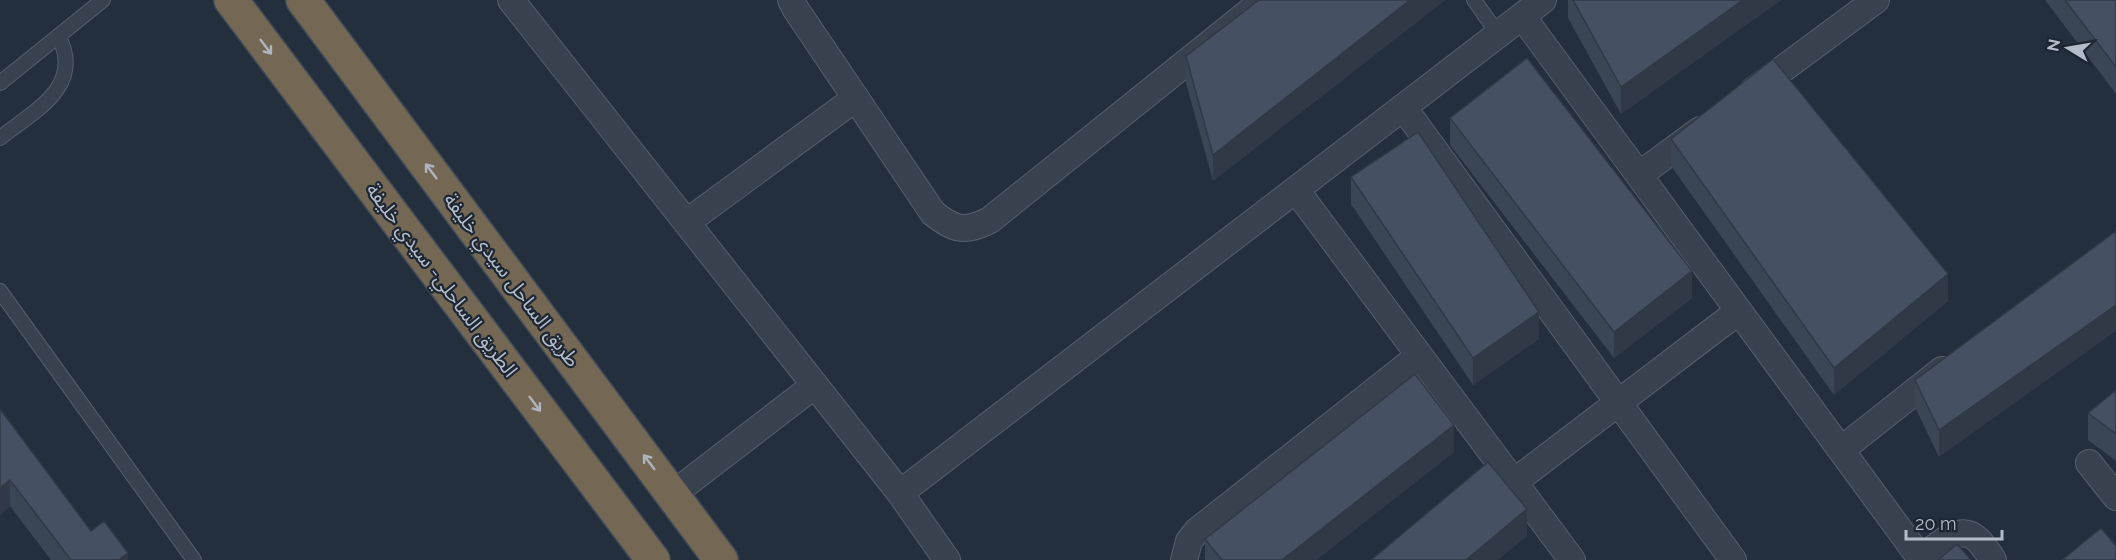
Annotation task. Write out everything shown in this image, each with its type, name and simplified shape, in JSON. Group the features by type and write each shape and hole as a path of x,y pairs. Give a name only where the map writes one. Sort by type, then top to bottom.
{"highway":[{"name":"الطريق الساحلي- سيدي خليفة","path":"231,0 653,560"},
{"name":"طريق الساحل سيدي خليفة","path":"303,0 721,560"}],"street":[{"path":"511,0 900,493 947,560"},
{"path":"791,0 933,213 947,225 962,229 976,227 990,220 1264,0"},
{"path":"900,493 1543,0"},
{"path":"1639,175 1862,4"},
{"path":"1522,16 1920,559 1952,535 1959,533 1978,540 1993,560"},
{"path":"687,222 856,98"},
{"path":"1403,107 1733,560"},
{"path":"1296,190 1572,560"},
{"path":"1514,482 1739,311"},
{"path":"1184,560 1189,541 1197,531 1419,356"},
{"path":"1841,450 1960,357"},
{"path":"673,494 815,384"},
{"path":"2089,463 2116,497"}],"lane":[{"path":"0,83 103,0"},
{"path":"1474,0 1498,34"},
{"path":"0,138 50,99 63,81 67,58 59,37"},
{"path":"0,291 194,560"}],"building":[{"path":"1259,0 1410,0 1213,155 1186,56"},
{"path":"1573,0 1743,0 1621,87"},
{"path":"2065,0 2116,0 2116,67"},
{"path":"1527,58 1692,271 1614,332 1450,118"},
{"path":"1773,59 1948,274 1834,368 1671,139"},
{"path":"1418,132 1539,312 1473,358 1351,177"},
{"path":"2116,231 2116,305 1939,430 1915,380"},
{"path":"1415,374 1454,425 1282,560 1222,560 1205,539"},
{"path":"2116,390 2116,434 2088,413"},
{"path":"0,409 91,531 104,521 128,553 119,560 71,560 10,480 0,488"},
{"path":"1488,462 1527,509 1466,560 1371,560"},
{"path":"2101,528 2116,546 2116,560 2062,560"},
{"path":"1957,544 1971,560 1938,560"}]}
